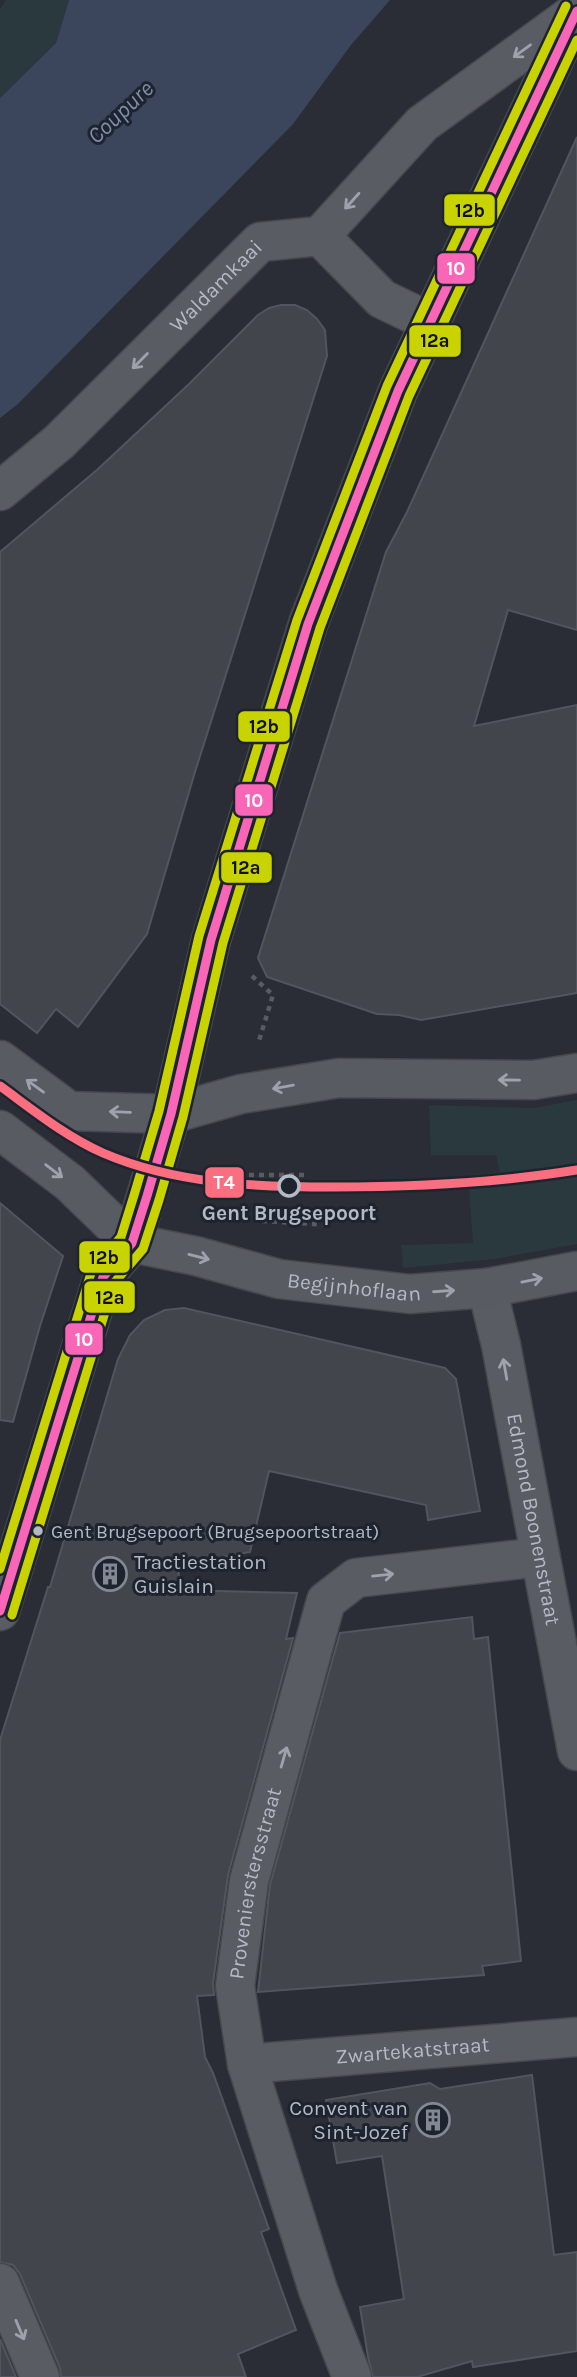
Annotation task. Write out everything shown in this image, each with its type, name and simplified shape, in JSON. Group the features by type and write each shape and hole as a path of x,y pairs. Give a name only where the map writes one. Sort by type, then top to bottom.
{"main road":[{"path":"0,1060 69,1111 171,1114 242,1094 339,1078 533,1080 577,1073"},
{"path":"0,1130 70,1183 132,1243"},
{"name":"Begijnhoflaan","path":"132,1243 196,1256 279,1279 410,1294 487,1289 577,1271"}],"street":[{"path":"430,321 382,299 320,236 422,124 577,11"},
{"path":"0,1611 103,1277 132,1243 171,1114 211,940 308,624 398,391 577,11"},
{"name":"Waldamkaai","path":"0,491 59,442 260,242 320,236"},
{"name":"Edmond Boonenstraat","path":"487,1289 501,1345 540,1557 569,1663 577,1751"},
{"name":"Provenierstersstraat","path":"352,2377 318,2290 247,2064 235,1986 249,1881 326,1601 356,1578 540,1557"},
{"name":"Zwartekatstraat","path":"247,2064 577,2037"},
{"path":"0,2283 40,2377"}],"path":[{"path":"211,940 273,995 242,1094"},
{"path":"219,1175 304,1175"},
{"path":"249,1220 331,1225"}],"shaded area":[{"path":"6,0 69,0 56,43 0,98 0,9"},
{"path":"577,1100 577,1244 495,1259 403,1268 401,1245 473,1243 468,1175 500,1172 496,1155 431,1155 429,1105 535,1108"}],"water":[{"name":"Coupure","path":"69,0 390,0 351,45 293,124 18,404 0,418 0,98 56,43"}],"building":[{"path":"577,137 577,630 508,610 474,726 577,705 577,993 421,1020 377,1014 267,977 258,958 386,552 407,512"},
{"path":"281,305 295,305 307,310 317,319 325,330 327,356 195,772 147,934 78,1027 56,1009 37,1033 0,1004 0,552 98,469 258,315"},
{"path":"0,1203 63,1256 13,1422 0,1420"},
{"path":"184,1308 445,1368 456,1379 480,1511 428,1520 426,1505 269,1471 250,1552 178,1565 180,1590 297,1593 286,1639 293,1638 228,1875 213,1983 214,1995 197,1996 205,2057 269,2229 261,2232 296,2330 238,2354 246,2377 61,2377 60,2368 20,2274 13,2265 0,2262 0,1740 50,1587 118,1359 130,1335 144,1320 165,1310"},
{"path":"472,1617 474,1639 488,1637 521,1961 482,1966 484,1975 258,1992 270,1885 340,1633"},
{"path":"532,2075 554,2255 577,2252 577,2351 473,2367 472,2361 417,2377 373,2377 360,2307 404,2299 382,2156 337,2163 326,2100 430,2083 440,2089"},
{"path":"0,2339 16,2377 0,2377"}],"transit line":[{"name":"12b","path":"0,1569 91,1273 121,1237 159,1111 199,936 297,620 387,386 566,6"},
{"name":"10","path":"0,1611 103,1277 132,1243 147,1196 171,1114 211,940 308,624 398,391 577,11"},
{"name":"12a","path":"12,1615 114,1283 143,1249 159,1200 183,1117 223,943 320,628 409,396 577,40"},
{"name":"T4","path":"0,1086 62,1131 103,1153 158,1171 216,1182 304,1187 394,1186 486,1181 577,1170"}],"place":[{"name":"Gent Brugsepoort","path":"289,1186"},
{"name":"Gent Brugsepoort (Brugsepoortstraat)","path":"38,1531"},
{"name":"Tractiestation Guislain","path":"110,1574"},
{"name":"Convent van Sint-Jozef","path":"433,2120"}]}
